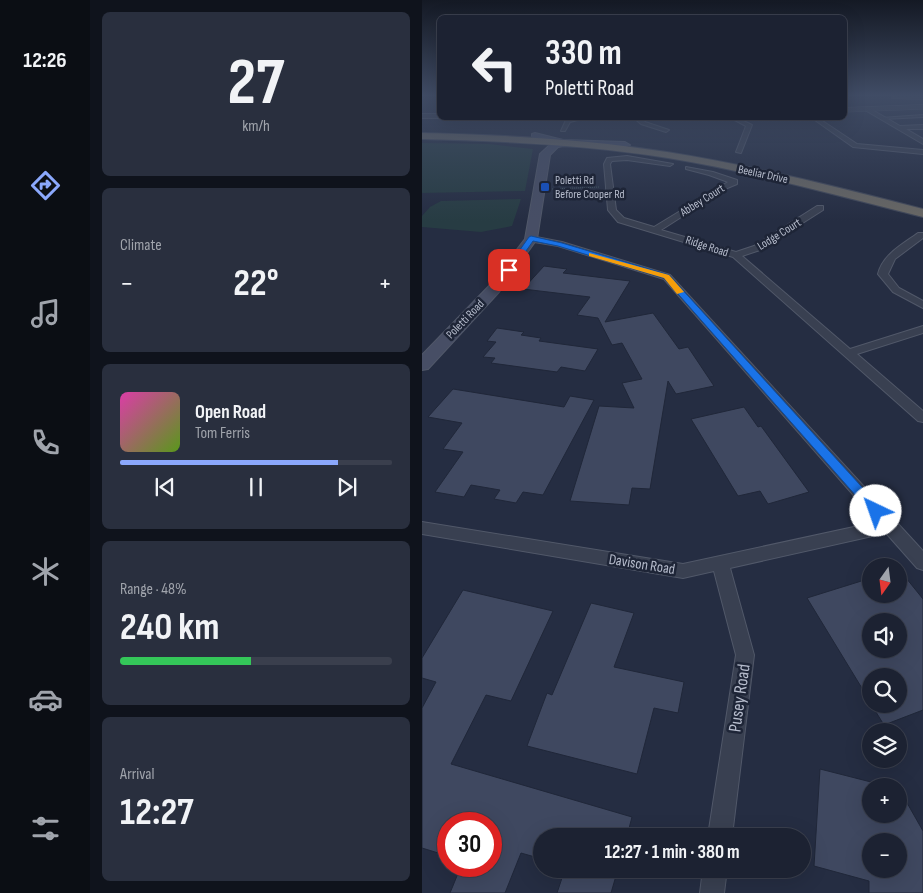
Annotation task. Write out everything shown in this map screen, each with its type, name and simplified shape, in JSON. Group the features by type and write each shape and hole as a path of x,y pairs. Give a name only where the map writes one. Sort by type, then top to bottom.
{"highway":[{"path":"469,138 507,139 561,147 620,147"},
{"name":"Beeliar Drive","path":"548,138 690,154 770,169 922,206"},
{"path":"507,139 541,146 544,149 544,157"},
{"name":"Beeliar Drive","path":"620,147 760,172 922,213"}],"main road":[{"path":"539,138 561,147"},
{"path":"544,157 561,147"},
{"name":"Poletti Road","path":"422,365 494,289 518,259 531,238 544,157"}],"street":[{"path":"739,152 744,138"},
{"path":"843,138 855,146 922,152"},
{"name":"Ridge Road","path":"670,164 632,159 609,159 607,164 612,210 621,220 736,256 922,418"},
{"name":"Abbey Court","path":"655,230 722,187 734,182 711,173 688,168"},
{"name":"Lodge Court","path":"736,256 757,248 820,208"},
{"path":"921,235 889,261 884,268 883,274 896,290 922,306"},
{"path":"531,238 559,244 666,276 922,563"},
{"path":"848,353 922,329"},
{"name":"Davison Road","path":"422,528 683,571 889,526"},
{"name":"Pusey Road","path":"720,563 745,656 721,828"},
{"path":"712,893 714,878"}],"path":[{"path":"546,189 609,187"}],"shaded area":[{"path":"422,143 489,144 533,149 525,191 422,193"},
{"path":"521,199 512,226 481,232 422,227 422,216 430,207 441,201"}],"building":[{"path":"544,266 567,269 563,273 630,281 605,322 653,313 679,349 688,347 714,386 676,394 668,381 650,489 632,488 629,505 570,501 599,406 634,408 622,383 642,379 622,343 612,345 598,318 577,315 590,297 523,289"},
{"path":"497,328 524,332 521,335 541,338 539,341 598,349 585,371 561,367 557,372 491,363 495,358 483,357 496,342 487,341"},
{"path":"453,389 564,407 570,396 594,400 543,495 523,492 516,503 494,499 500,490 471,485 464,497 435,492 463,452 443,449 462,423 428,417"},
{"path":"744,407 758,427 761,426 809,492 768,504 760,491 738,496 691,419"},
{"path":"907,579 923,599 923,710 889,723 883,723 877,713 907,713 907,668 862,668 862,688 807,598 862,581 862,603 907,603"},
{"path":"463,590 553,611 511,701 486,695 451,764 632,817 629,828 533,828 533,856 521,853 505,893 450,893 457,877 502,877 502,812 437,812 437,853 422,848 422,708 436,682 422,678 422,658"},
{"path":"591,603 634,613 614,667 684,682 678,713 654,708 637,774 527,746 547,693 552,695"},
{"path":"820,769 862,780 862,823 907,823 907,803 923,831 923,893 869,893 869,881 814,866"},
{"path":"562,878 615,878 611,893 557,893"}],"slow traffic":[{"path":"592,254 666,276 680,292"}],"place":[{"name":"Poletti Rd Before Cooper Rd","path":"545,187"}],"route":[{"path":"509,270 531,238 559,244 666,276 876,511"}]}
